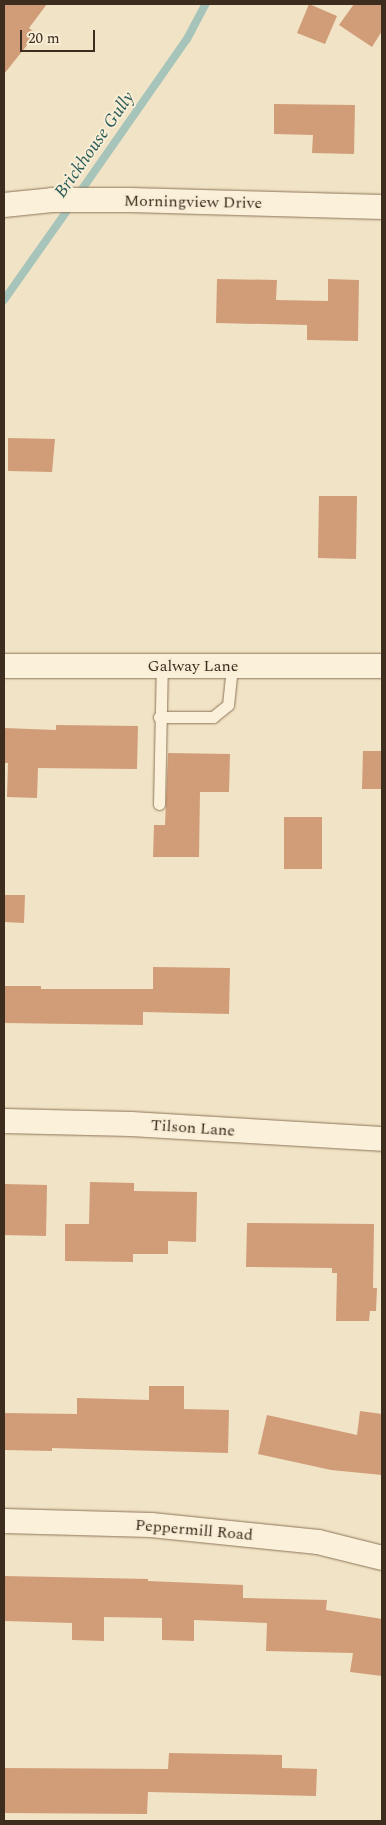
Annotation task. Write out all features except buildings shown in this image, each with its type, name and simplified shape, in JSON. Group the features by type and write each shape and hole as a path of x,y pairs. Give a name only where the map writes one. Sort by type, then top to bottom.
{"street":[{"name":"Morningview Drive","path":"4,205 52,200 130,200 382,207"},
{"name":"Galway Lane","path":"4,666 382,666"},
{"name":"Tilson Lane","path":"4,1121 131,1124 382,1140"},
{"name":"Peppermill Road","path":"4,1521 151,1525 318,1542 382,1558"}],"lane":[{"path":"159,804 159,717 162,666"},
{"path":"159,717 213,717 228,705 232,666"}],"waterway":[{"name":"Brickhouse Gully","path":"78,195 187,39 206,4"},
{"name":"Brickhouse Gully","path":"4,300 71,205"}]}
